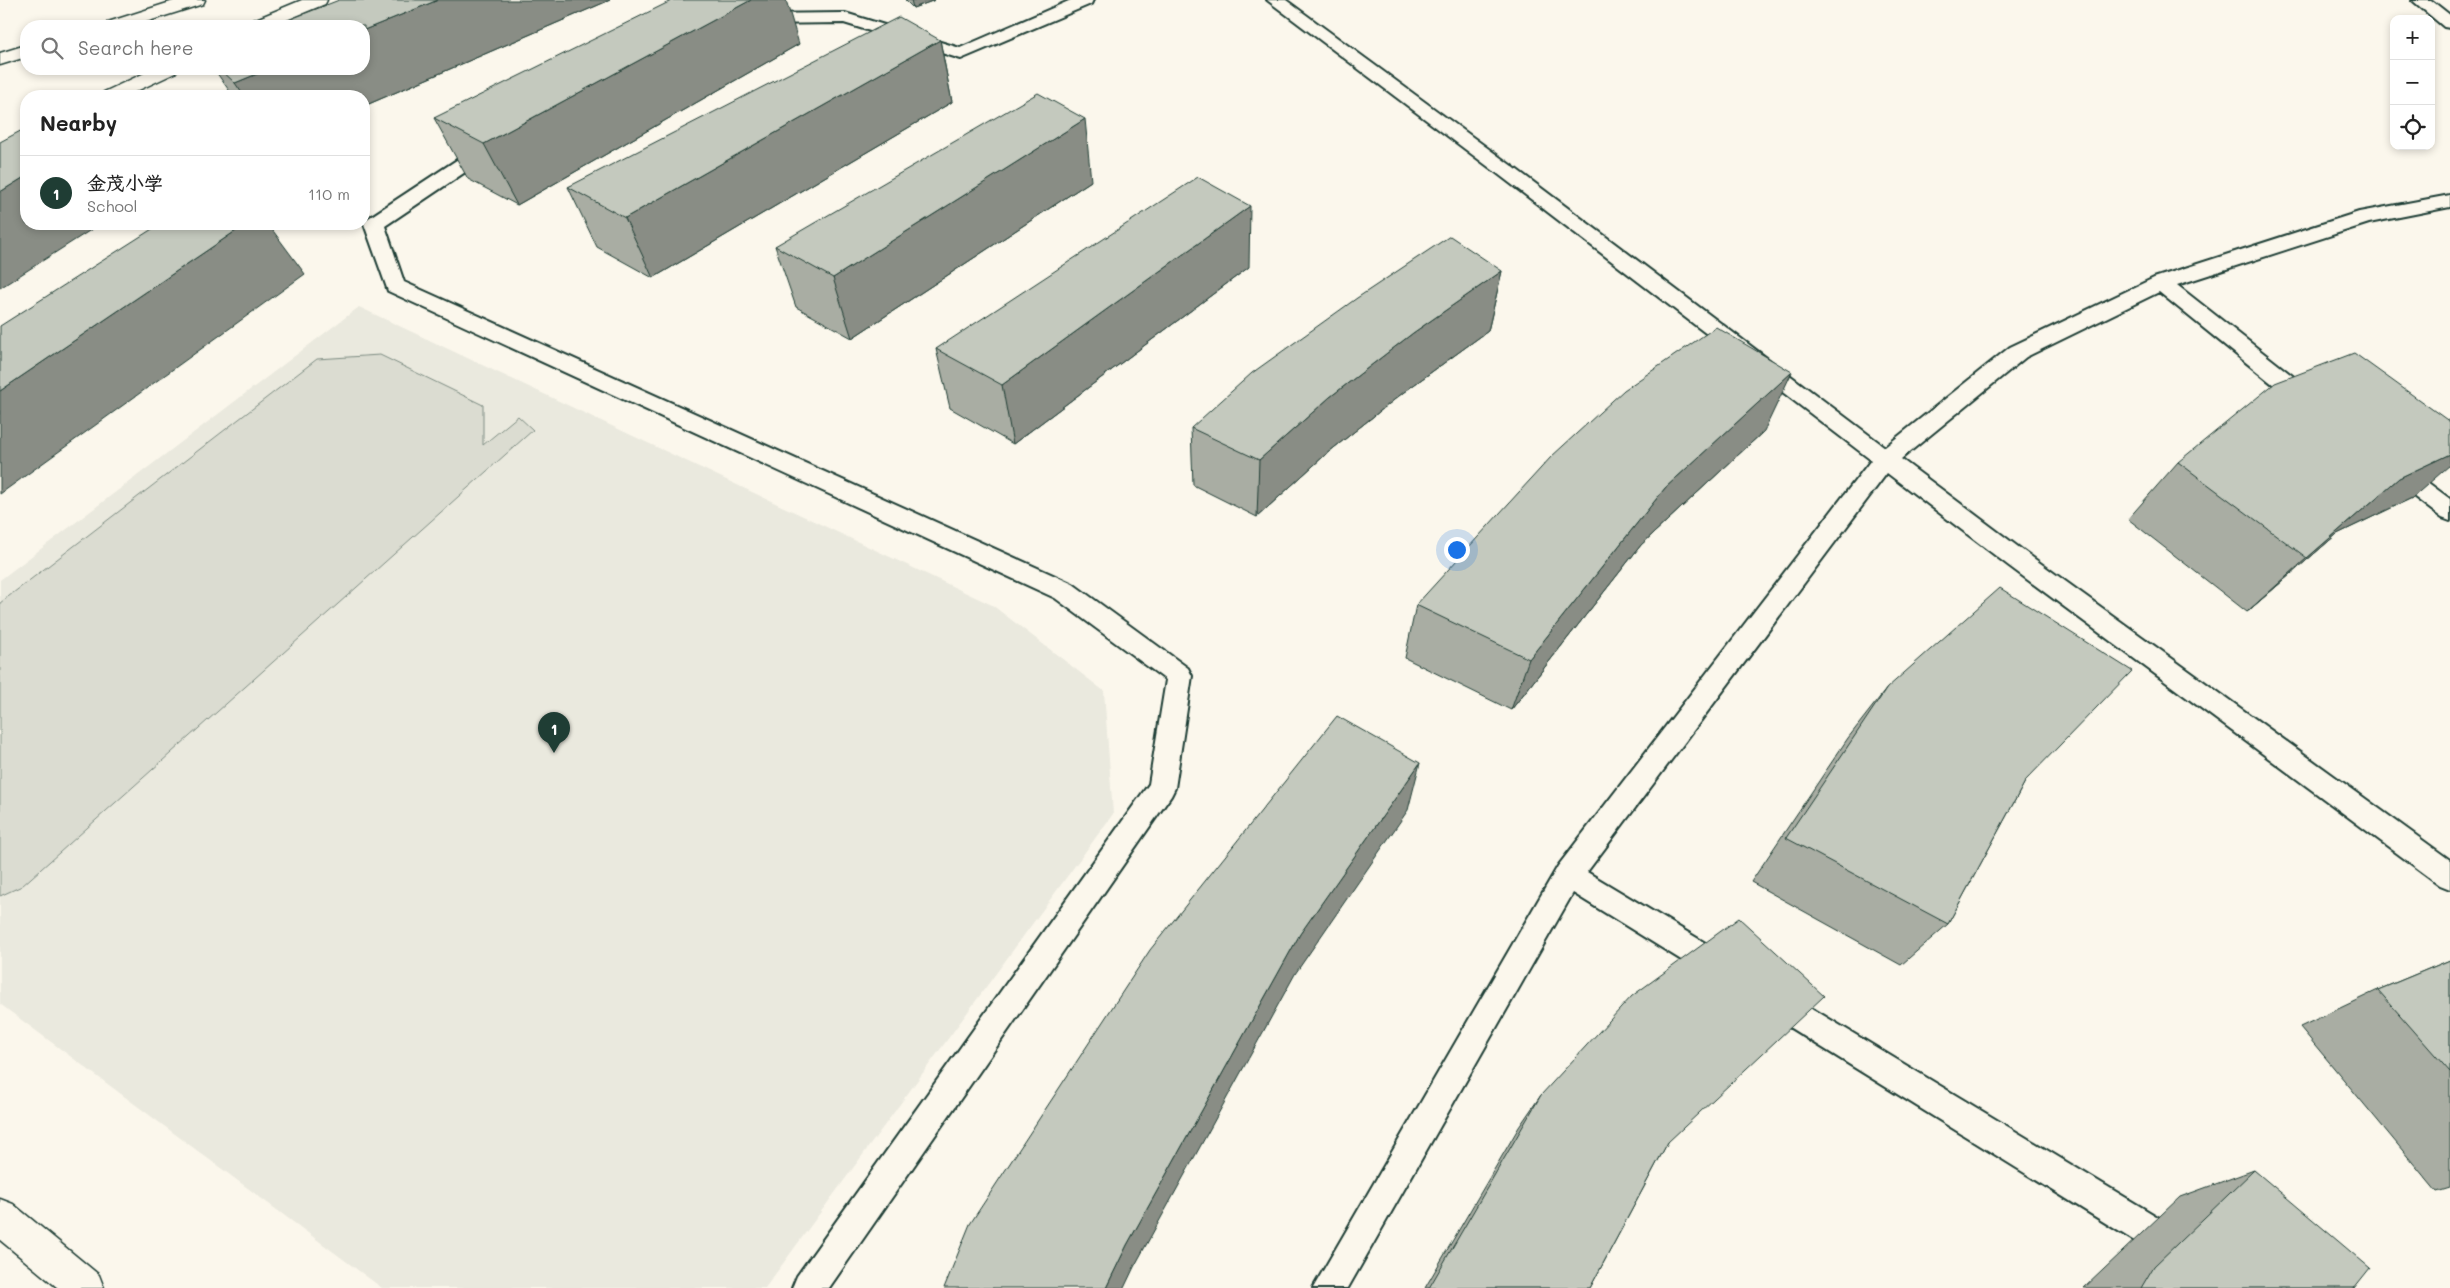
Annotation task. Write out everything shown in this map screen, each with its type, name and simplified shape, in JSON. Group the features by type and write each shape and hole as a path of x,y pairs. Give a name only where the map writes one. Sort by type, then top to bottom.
{"street":[{"path":"134,20 196,0"},
{"path":"270,20 318,0"},
{"path":"0,59 20,53"},
{"path":"124,90 155,75"},
{"path":"0,1217 86,1288"}],"lane":[{"path":"736,19 845,18 961,54 1085,0"},
{"path":"1275,0 1505,170 2016,559 2450,876"},
{"path":"2420,0 2450,23"},
{"path":"507,136 374,224 395,286 1064,592 1178,676 1162,788 809,1288"},
{"path":"1330,1288 1568,876 1885,459 2018,352 2161,283 2366,217 2450,201"},
{"path":"2161,283 2325,414"},
{"path":"2379,457 2450,512"},
{"path":"1568,876 2200,1262"}],"shaded area":[{"path":"359,307 992,605 1104,691 1113,814 765,1288 382,1288 0,1004 0,580"},
{"path":"380,355 483,405 483,445 518,416 533,430 22,886 0,896 0,603 317,359"}],"building":[{"path":"339,0 438,0 370,28 370,20 288,20"},
{"path":"673,0 751,0 484,144 434,118"},
{"path":"899,17 940,40 625,218 568,187"},
{"path":"226,75 254,75 235,83"},
{"path":"1038,93 1085,119 833,278 775,246"},
{"path":"20,131 20,180 0,192 0,142"},
{"path":"1198,177 1250,206 1002,385 936,349"},
{"path":"151,230 237,230 0,391 0,326"},
{"path":"1450,236 1502,271 1413,333 1330,397 1259,460 1191,428 1252,373 1357,298"},
{"path":"1716,327 1792,372 1665,488 1529,659 1416,605 1551,457 1624,390"},
{"path":"2354,353 2450,422 2450,454 2399,478 2307,558 2178,462 2275,383"},
{"path":"2000,588 2132,671 2026,780 1948,924 1786,838 1887,688"},
{"path":"1337,716 1420,763 1300,934 1127,1245 1106,1288 944,1288 970,1224 1150,950"},
{"path":"1739,918 1824,996 1668,1142 1590,1288 1429,1288 1541,1095 1632,996"},
{"path":"2450,960 2450,1072 2378,990"},
{"path":"2254,1170 2370,1268 2354,1288 2141,1288 2154,1266"}],"place":[{"name":"金茂小学","path":"554,753"}]}
